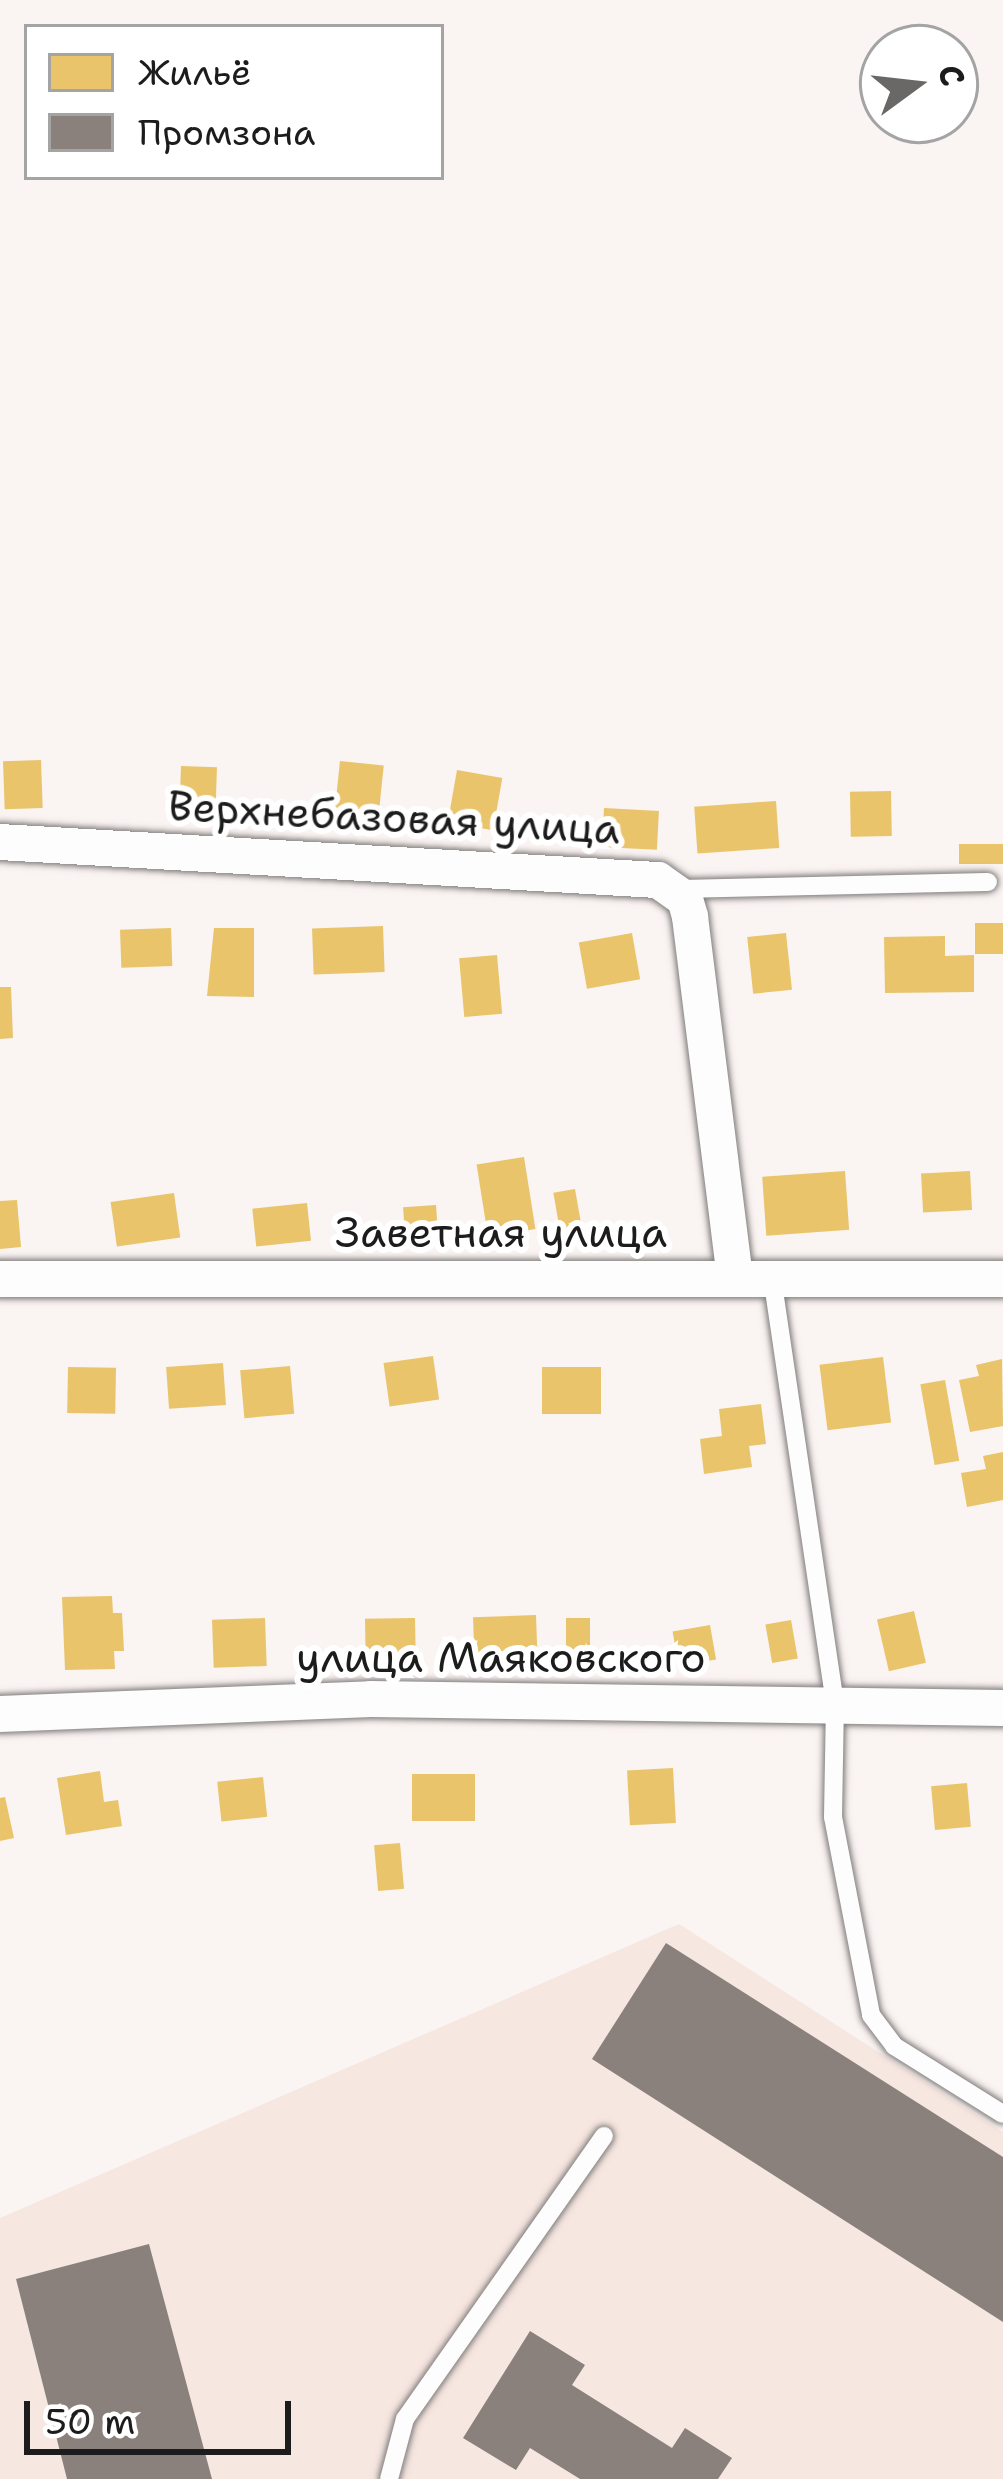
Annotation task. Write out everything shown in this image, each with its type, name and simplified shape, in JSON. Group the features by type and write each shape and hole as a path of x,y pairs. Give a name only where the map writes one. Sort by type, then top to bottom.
{"street":[{"name":"Верхнебазовая улица","path":"0,842 629,874 658,880 674,890"},
{"path":"674,890 685,899 690,917 735,1276"},
{"name":"Заветная улица","path":"0,1279 1003,1279"},
{"name":"улица Маяковского","path":"0,1714 371,1699 835,1702 1003,1708"}],"lane":[{"path":"674,890 988,881"},
{"path":"772,1276 835,1702 833,1817 871,2015 894,2046 1003,2114"},
{"path":"389,2479 405,2419 604,2135"}],"shaded area":[{"path":"679,1924 1003,2132 1003,2479 0,2479 0,2218"}],"building: Жильё":[{"path":"41,760 43,808 5,809 3,761"},
{"path":"340,761 384,766 378,819 334,815"},
{"path":"181,766 217,767 215,814 179,813"},
{"path":"457,770 502,778 493,830 448,822"},
{"path":"891,791 892,836 851,837 850,792"},
{"path":"776,801 779,848 697,854 694,807"},
{"path":"604,808 659,811 657,850 602,847"},
{"path":"959,844 1003,844 1003,864 959,864"},
{"path":"975,923 1003,923 1003,954 975,954"},
{"path":"383,926 385,972 314,974 312,928"},
{"path":"171,928 172,966 121,968 120,930"},
{"path":"214,928 254,928 254,997 207,996"},
{"path":"632,933 640,979 587,989 579,942"},
{"path":"786,933 792,990 753,994 747,937"},
{"path":"945,936 945,956 974,955 974,992 885,993 884,937"},
{"path":"497,955 502,1014 464,1017 459,958"},
{"path":"0,987 11,987 13,1038 0,1039"},
{"path":"524,1157 535,1229 488,1237 477,1165"},
{"path":"845,1171 849,1230 766,1236 762,1177"},
{"path":"970,1171 972,1210 923,1213 921,1174"},
{"path":"575,1189 582,1227 560,1231 553,1193"},
{"path":"174,1193 180,1238 117,1246 111,1202"},
{"path":"17,1200 21,1247 0,1249 0,1201"},
{"path":"307,1203 311,1241 256,1247 252,1209"},
{"path":"436,1205 439,1244 406,1246 403,1207"},
{"path":"433,1356 439,1400 390,1407 383,1363"},
{"path":"883,1357 891,1423 828,1430 819,1365"},
{"path":"1002,1359 1003,1426 970,1432 959,1380 979,1376 976,1365"},
{"path":"223,1363 226,1405 169,1409 166,1367"},
{"path":"290,1366 294,1414 244,1418 240,1370"},
{"path":"68,1367 116,1368 115,1414 67,1413"},
{"path":"542,1367 601,1367 601,1414 542,1414"},
{"path":"945,1380 959,1461 935,1465 920,1384"},
{"path":"761,1404 766,1444 749,1446 752,1467 704,1474 700,1439 722,1436 719,1409"},
{"path":"1003,1452 1003,1500 967,1507 961,1473 986,1469 983,1456"},
{"path":"112,1596 113,1613 122,1613 124,1651 114,1651 115,1669 65,1670 62,1597"},
{"path":"914,1611 926,1663 889,1671 877,1620"},
{"path":"536,1615 538,1663 475,1665 473,1617"},
{"path":"265,1618 267,1666 214,1668 212,1620"},
{"path":"415,1618 416,1663 366,1664 365,1619"},
{"path":"566,1618 590,1618 590,1657 566,1657"},
{"path":"791,1620 798,1658 772,1663 765,1625"},
{"path":"710,1625 716,1659 679,1666 673,1632"},
{"path":"673,1768 676,1823 630,1825 627,1770"},
{"path":"100,1771 104,1802 118,1800 122,1826 66,1835 57,1778"},
{"path":"412,1774 475,1774 475,1821 412,1821"},
{"path":"263,1777 267,1817 221,1822 217,1782"},
{"path":"967,1783 971,1827 935,1830 931,1786"},
{"path":"5,1797 14,1838 0,1841 0,1798"},
{"path":"400,1843 404,1889 378,1891 374,1845"}],"building: Промзона":[{"path":"666,1943 1003,2157 1003,2322 592,2059"},
{"path":"149,2244 212,2479 67,2479 16,2279"},
{"path":"530,2331 585,2365 572,2385 672,2448 685,2428 732,2458 718,2479 580,2479 530,2448 516,2470 463,2438"}]}
